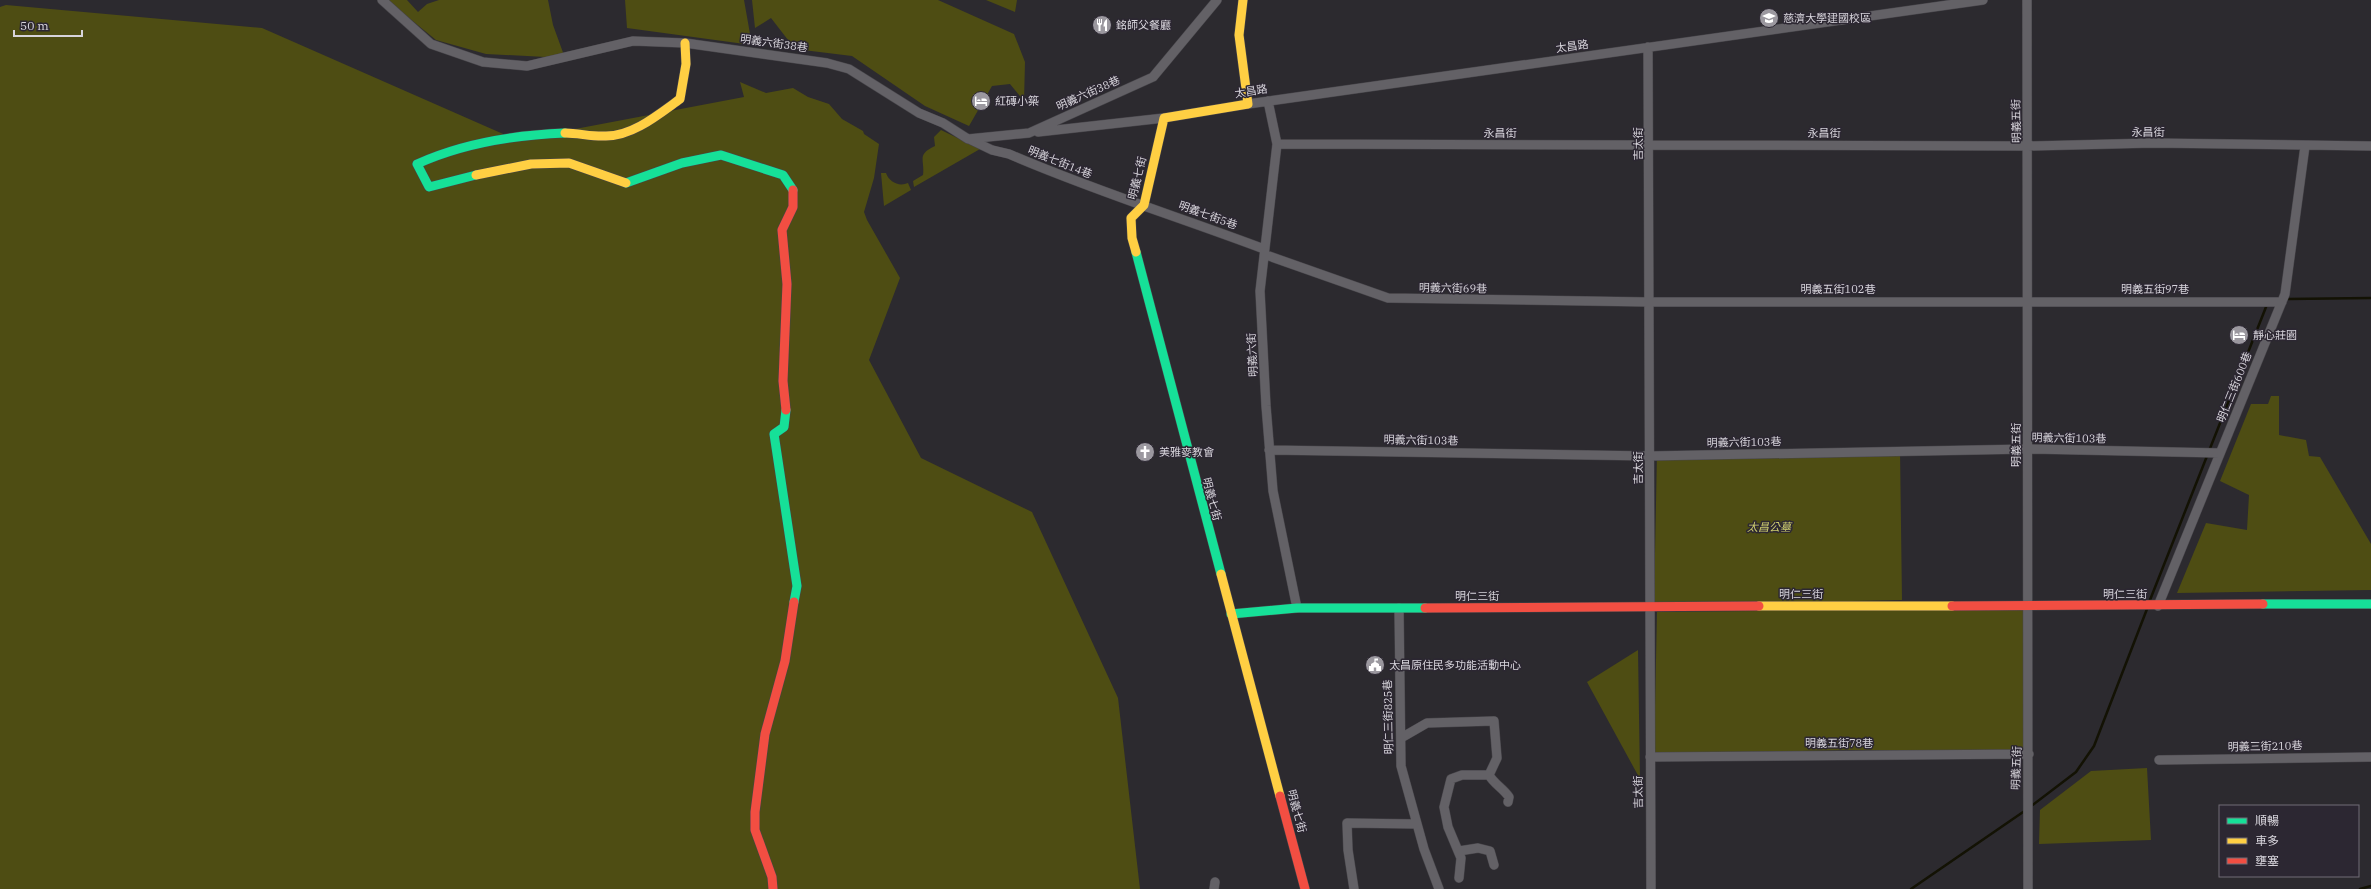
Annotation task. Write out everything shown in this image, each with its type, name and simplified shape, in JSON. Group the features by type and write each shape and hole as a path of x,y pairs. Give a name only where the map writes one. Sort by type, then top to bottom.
{"street":[{"name":"明義六街38巷","path":"382,0 431,44 483,62 527,66 633,41 685,43 827,63 849,69 919,113 943,123 968,139 1029,133 1153,77 1217,0"},
{"path":"1243,0 1239,35 1248,104"},
{"name":"太昌路","path":"1164,118 1268,101 1943,2 1983,0"},
{"name":"明義五街","path":"2027,0 2029,754 2026,810 2028,889"},
{"path":"685,43 686,64 680,98 654,116 619,134 605,137 572,133 532,136 456,149 432,156 417,164 423,179 429,187 455,179 531,164 569,163 627,183 682,163 721,155 783,175 792,187 793,207 782,230 786,284 783,381 787,415 784,427 774,434 797,586 785,661 765,734 755,812 755,830 772,877 773,889"},
{"name":"吉太街","path":"1648,46 1650,145 1648,302 1650,456 1649,607 1651,889"},
{"name":"明義六街","path":"1268,101 1277,144 1260,291 1269,450 1273,491 1297,608"},
{"path":"1029,133 1164,118"},
{"name":"明義七街","path":"1164,118 1144,205 1131,218 1132,238 1305,889"},
{"name":"明義七街14巷","path":"968,139 992,150 1009,154 1123,200 1144,205"},
{"name":"永昌街","path":"1277,144 2028,146 2153,143 2371,146"},
{"name":"明仁三街600巷","path":"2151,606 2220,453 2285,294 2305,146"},
{"name":"明義七街5巷","path":"1144,205 1264,252"},
{"name":"明義六街69巷","path":"1264,252 1269,256 1388,298 1648,302"},
{"name":"明義五街102巷","path":"1648,302 2028,300"},
{"name":"明義五街97巷","path":"2028,300 2282,302"},
{"name":"明義六街103巷","path":"1269,450 1650,456 2028,448 2220,453"},
{"name":"明仁三街","path":"1231,614 1297,608 2371,604"},
{"name":"明仁三街825巷","path":"1399,608 1401,766 1416,824 1434,879 1439,889"},
{"path":"1401,738 1427,723 1494,721 1497,758 1489,775 1492,782 1509,797 1508,802"},
{"name":"明義五街78巷","path":"1650,757 2029,754"},
{"name":"明義三街210巷","path":"2159,760 2371,757"},
{"path":"1459,878 1461,858 1448,827 1444,807 1450,779 1462,775 1489,775"},
{"path":"1354,889 1348,850 1347,824 1416,824"},
{"path":"1459,851 1478,848 1490,851 1494,865"}],"green space":[{"path":"387,0 407,0 418,12 427,4 439,0 548,0 553,25 565,58 486,54 436,40"},
{"path":"625,0 744,0 752,45 627,28"},
{"path":"752,0 938,0 1014,34 1025,62 1024,101 1010,84 992,86 969,126 925,106 852,56 795,49 771,18 755,28"},
{"path":"986,0 1017,0 1015,12"},
{"path":"6,5 262,28 517,140 744,97 740,82 766,93 793,88 808,97 829,104 842,119 863,131 864,134 879,144 874,178 864,212 900,278 869,360 921,458 1032,512 1118,698 1140,889 0,889 0,7"},
{"path":"941,130 980,149 914,187 913,181 923,175 923,155 935,146 934,137"},
{"path":"881,173 886,173 889,179 895,183 908,183 911,190 884,206"},
{"path":"2271,396 2279,396 2279,435 2306,440 2309,456 2320,457 2371,544 2371,590 2177,593 2206,523 2247,530 2249,495 2220,481 2251,404 2268,404"},
{"name":"太昌公墓","path":"1900,450 1902,600 1654,605 1657,452"},
{"path":"2025,608 2026,751 1847,750 1654,754 1657,612"},
{"path":"1638,650 1640,779 1587,682"},
{"path":"2147,768 2151,840 2039,844 2040,810 2091,771"}],"waterway":[{"path":"2288,299 2371,298"},
{"path":"2150,600 2266,307"},
{"path":"2030,807 2076,772 2094,746 2147,609"},
{"path":"1911,889 2026,810"},
{"path":"2360,889 2371,886"}],"traffic: fast":[{"path":"476,175 429,187 417,164 471,145 490,141 565,133"},
{"path":"626,183 682,163 721,155 783,175 793,190"},
{"path":"1136,252 1221,574"},
{"path":"786,410 784,427 774,434 797,586 794,602"},
{"path":"2263,604 2371,604"},
{"path":"1231,614 1297,608 1425,608"}],"traffic: slow":[{"path":"1136,252 1132,238 1131,218 1144,205 1164,118 1248,104 1239,35 1243,0"},
{"path":"565,133 601,136 616,135 645,123 680,99 686,64 685,43"},
{"path":"476,175 531,164 569,163 626,183"},
{"path":"1221,574 1280,796"},
{"path":"1759,606 1952,606"}],"traffic: jam":[{"path":"786,410 783,381 787,284 782,230 793,207 793,190"},
{"path":"773,889 772,877 755,830 755,812 765,734 785,661 794,602"},
{"path":"1952,606 2263,604"},
{"path":"1425,608 1759,606"},
{"path":"1280,796 1305,889"}],"place":[{"name":"慈濟大學建國校區","path":"1769,18"},
{"name":"銘師父餐廳","path":"1102,25"},
{"name":"紅磚小築","path":"981,101"},
{"name":"靜心莊園","path":"2239,335"},
{"name":"美雅麥教會","path":"1145,452"},
{"name":"太昌原住民多功能活動中心","path":"1375,665"}]}
